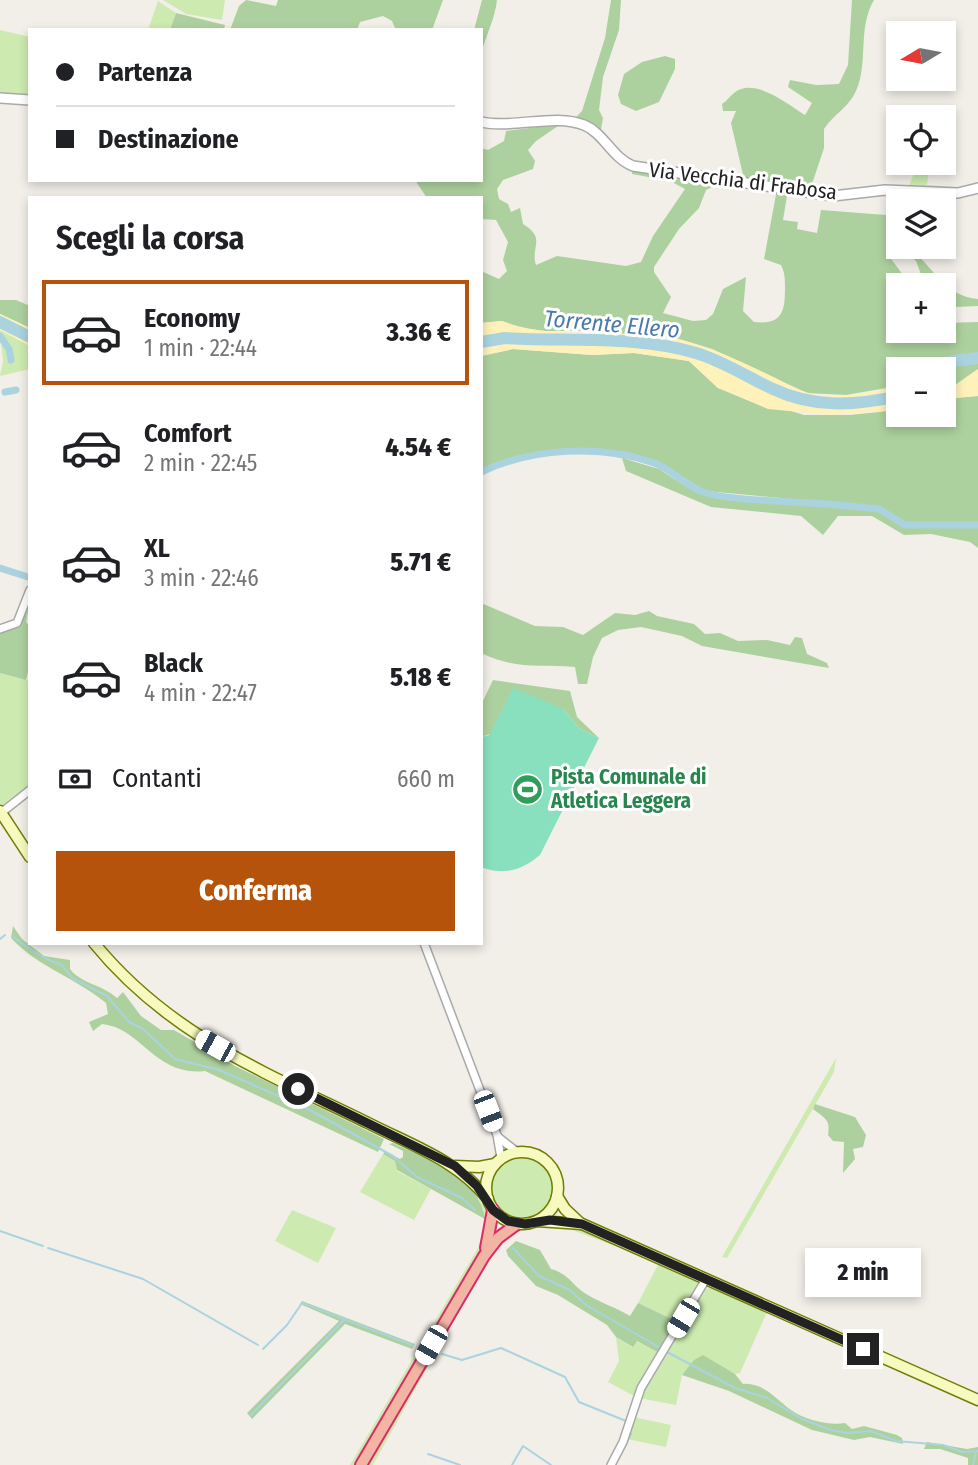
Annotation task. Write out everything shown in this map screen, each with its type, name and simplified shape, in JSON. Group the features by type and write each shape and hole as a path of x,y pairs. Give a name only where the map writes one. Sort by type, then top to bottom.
{"highway":[{"path":"484,1256 490,1237 491,1205"},
{"path":"361,1465 484,1256 498,1238 517,1224"}],"main road":[{"path":"0,812 28,854"},
{"path":"96,945 147,1000 202,1039 455,1166 501,1218 517,1224 537,1221 582,1224"},
{"path":"455,1166 479,1167 517,1152 531,1153 549,1164 555,1175 557,1196 565,1209 582,1224 978,1400"},
{"path":"491,1205 486,1182 498,1161"},
{"path":"537,1221 551,1209 557,1196"}],"street":[{"path":"0,98 28,100"},
{"name":"Via Vecchia di Frabosa","path":"483,122 503,125 576,123 588,127 613,154 633,166 827,195 886,190 951,193 978,188"},
{"path":"0,629 17,623 28,595"},
{"path":"0,812 28,791"},
{"path":"425,945 497,1135 498,1161"},
{"path":"497,1135 517,1152"},
{"path":"611,1465 623,1442 640,1388 706,1279"}],"green space":[{"path":"163,0 225,0 222,20 186,14"},
{"path":"246,0 276,6 278,0 443,0 433,28 395,28 392,21 383,16 360,22 358,28 231,28 239,6"},
{"path":"482,0 497,0 483,48 483,28 475,28"},
{"path":"611,0 621,0 619,30 603,77 599,110 603,118 600,135 574,119 582,111 605,38"},
{"path":"852,0 874,0 866,22 860,80 850,101 824,129 824,148 810,190 744,179 731,123 736,111 723,111 722,104 734,93 751,88 781,99 805,115 812,103 788,87 790,80 816,85 839,84 848,65"},
{"path":"158,1 176,13 171,28 149,28"},
{"path":"176,13 225,25 224,28 171,28"},
{"path":"0,30 28,37 28,98 0,96"},
{"path":"665,56 675,59 675,69 659,102 636,111 621,104 618,95 624,74 642,62"},
{"path":"561,124 536,141 528,150 535,161 533,169 503,180 497,189 499,199 508,204 511,212 520,208 523,224 534,234 536,265 557,256 626,266 641,262 653,236 685,189 670,181 632,174 632,169 722,182 706,190 699,208 679,229 654,267 654,272 671,297 663,313 693,321 706,320 713,314 723,289 746,277 743,311 754,322 771,321 783,310 784,276 781,265 764,259 777,189 788,190 783,220 798,222 797,229 817,233 821,210 886,215 886,259 891,259 902,273 886,273 886,343 956,343 956,323 978,322 978,354 956,358 886,357 886,388 846,395 807,393 712,349 679,339 588,331 545,331 521,328 502,321 483,323 483,272 499,279 507,271 503,260 508,242 496,220 483,219 483,196 426,196 416,182 483,182 483,149 488,150 504,141 506,131"},
{"path":"913,175 928,175 927,185 967,188 908,188"},
{"path":"914,259 921,259 934,273 920,273"},
{"path":"956,292 978,299 978,306 956,307"},
{"path":"0,300 16,300 28,305 28,327 0,314"},
{"path":"0,330 28,345 28,369 0,376 3,361"},
{"path":"513,349 592,355 634,353 689,361 718,388 804,415 850,415 886,411 886,427 956,427 956,398 978,396 978,523 907,524 878,507 706,491 655,460 594,448 516,457 483,468 483,356"},
{"path":"978,361 978,369 956,385 956,364"},
{"path":"622,458 659,469 682,484 709,495 877,511 907,527 978,526 978,548 970,542 931,534 904,535 872,516 838,516 823,535 801,516 711,507 626,471"},
{"path":"28,604 26,680 0,673 0,632 18,625"},
{"path":"483,604 535,626 563,627 583,635 615,613 635,615 649,611 657,616 694,624 705,634 720,633 738,641 767,640 790,645 795,637 802,638 807,654 827,663 829,668 702,646 682,636 641,627 618,630 602,638 593,657 587,684 578,684 575,667 517,664 483,654"},
{"path":"0,673 28,680 28,789 3,808 0,803"},
{"path":"493,680 570,691 577,717 599,738 580,729 563,709 483,736 483,701"},
{"name":"Pista Comunale di Atletica Leggera","path":"513,688 563,709 580,729 599,738 540,855 512,870 497,871 483,868 483,736 489,735"},
{"path":"13,926 28,945 44,956 70,960 70,969 80,978 117,998 123,992 141,1016 161,1030 174,1030 235,1066 384,1139 378,1152 205,1071 188,1071 173,1067 116,1027 102,1024 93,1031 89,1022 108,1014 106,1003 33,957 11,938"},
{"path":"836,1058 834,1072 727,1258 722,1257"},
{"path":"815,1104 855,1117 866,1135 863,1147 853,1149 855,1159 843,1173 844,1142 833,1141 828,1135 827,1122 813,1109"},
{"path":"393,1143 450,1170 473,1191 481,1204 485,1219 397,1170 395,1161 383,1154 385,1151 400,1159 403,1157 403,1151 389,1144"},
{"path":"383,1154 395,1161 397,1171 431,1189 414,1220 360,1192"},
{"path":"522,1157 534,1159 544,1166 551,1176 551,1200 544,1210 534,1217 522,1219 510,1217 500,1210 493,1200 491,1188 493,1176 500,1166 510,1159"},
{"path":"479,1199 488,1215 482,1247 356,1465 350,1465 478,1248 485,1223"},
{"path":"292,1210 336,1228 318,1263 275,1241"},
{"path":"545,1224 577,1228 653,1260 564,1227 549,1226 511,1233 488,1259 373,1465 366,1465 492,1249 512,1230"},
{"path":"516,1241 540,1250 551,1269 565,1276 595,1299 630,1316 638,1303 678,1322 659,1353 637,1341 633,1347 616,1337 607,1325 558,1295 536,1286 508,1256 506,1250"},
{"path":"659,1263 694,1279 698,1284 678,1322 638,1303"},
{"path":"712,1287 767,1312 740,1373 735,1374 714,1363 682,1375 676,1405 639,1398 704,1290"},
{"path":"302,1301 415,1344 412,1349 345,1324 252,1419 247,1413 339,1321 300,1304"},
{"path":"616,1337 632,1347 636,1341 659,1353 634,1396 608,1382 619,1361"},
{"path":"703,1355 735,1374 743,1384 763,1389 803,1417 825,1423 845,1423 852,1429 864,1426 897,1435 902,1438 903,1444 870,1437 854,1440 812,1430 729,1391 682,1375 694,1360"},
{"path":"633,1417 671,1425 666,1447 627,1439"},
{"path":"927,1442 967,1449 978,1447 978,1465 968,1465 968,1458 940,1449 924,1449"}],"sand":[{"path":"0,314 28,327 28,345 0,330"},
{"path":"502,321 567,333 659,336 703,346 816,395 852,395 886,388 886,411 832,415 768,409 718,388 689,361 634,353 592,355 513,349 483,356 483,323"},
{"path":"978,369 978,396 956,398 956,384"}],"waterway":[{"name":"Torrente Ellero","path":"0,322 28,336"},
{"path":"0,336 9,349 11,360"},
{"name":"Torrente Ellero","path":"483,342 505,338 601,340 673,347 706,356 773,389 803,400 850,403 886,398"},
{"name":"Torrente Ellero","path":"956,361 978,358"},
{"path":"5,392 16,390"},
{"path":"483,471 522,458 544,454 567,451 612,453 654,463 692,487 718,496 824,504"},
{"path":"828,504 879,509 905,525 978,525"},
{"path":"0,568 28,577"},
{"path":"0,939 5,935"},
{"path":"13,937 42,956 62,965 72,978 107,996 129,1022 143,1029 175,1059 219,1070 308,1109 393,1156 417,1177 462,1198 475,1210"},
{"path":"0,1231 43,1246"},
{"path":"48,1248 143,1279 258,1345"},
{"path":"513,1248 539,1276 570,1290 586,1305 662,1349"},
{"path":"263,1349 287,1325 302,1303 412,1345"},
{"path":"251,1415 344,1320"},
{"path":"442,1354 462,1360 501,1348 565,1377 579,1402 626,1421"},
{"path":"667,1352 735,1388 767,1398 802,1419 831,1430 847,1433 871,1431 896,1441 943,1445 962,1452 978,1451"},
{"path":"615,1465 631,1434"},
{"path":"512,1465 523,1446 551,1465"},
{"path":"973,1465 976,1452"},
{"path":"428,1454 460,1465"}],"place":[{"name":"Pista Comunale di Atletica Leggera","path":"528,789"}],"route":[{"path":"298,1089 455,1166 477,1186 501,1218 517,1224 550,1220 582,1224 863,1349"}]}
